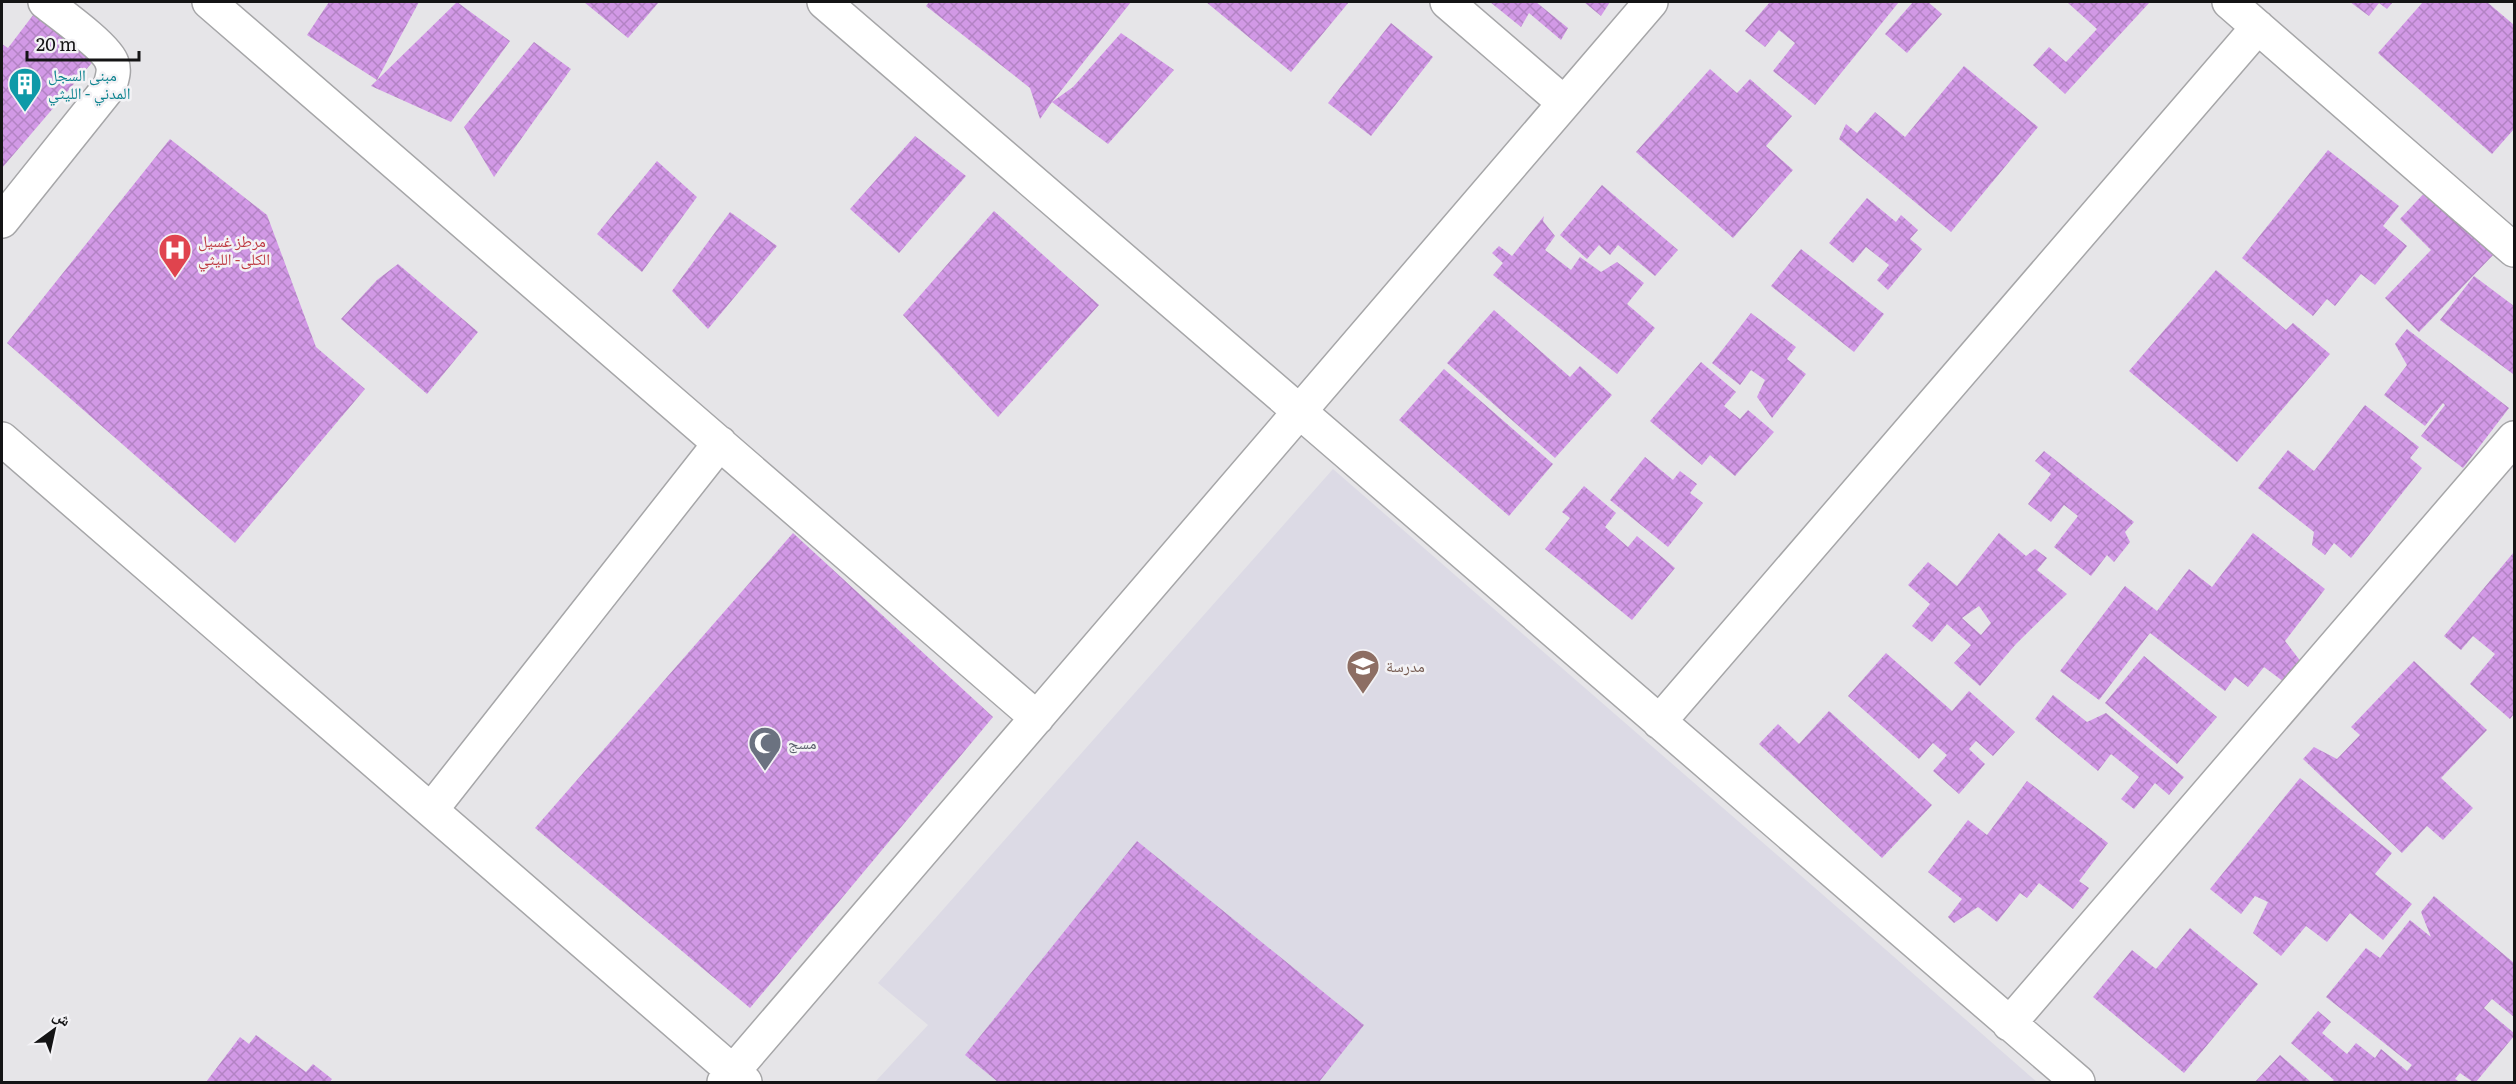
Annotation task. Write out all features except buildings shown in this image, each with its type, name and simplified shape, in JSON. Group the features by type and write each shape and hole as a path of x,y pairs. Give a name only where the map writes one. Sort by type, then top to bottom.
{"street":[{"path":"2,221 110,86 114,75 112,62 104,50 45,2"},
{"path":"209,2 1037,718"},
{"path":"824,2 2078,1083"},
{"path":"1447,2 1563,102"},
{"path":"2,439 431,810 734,1079 1037,718 1651,2"},
{"path":"2229,2 2514,250"},
{"path":"1659,722 2258,27"},
{"path":"2009,1024 2514,438"},
{"path":"431,810 720,443"}],"shaded area":[{"name":"مدرسة","path":"1333,469 2037,1082 875,1082 928,1025 878,983"}],"place":[{"name":"مبنى السجل المدني - الليثي","path":"25,113"},
{"name":"مرطز غسيل الكلى- الليثي","path":"175,279"},
{"name":"مدرسة","path":"1363,695"},
{"name":"مسج","path":"765,772"}]}
